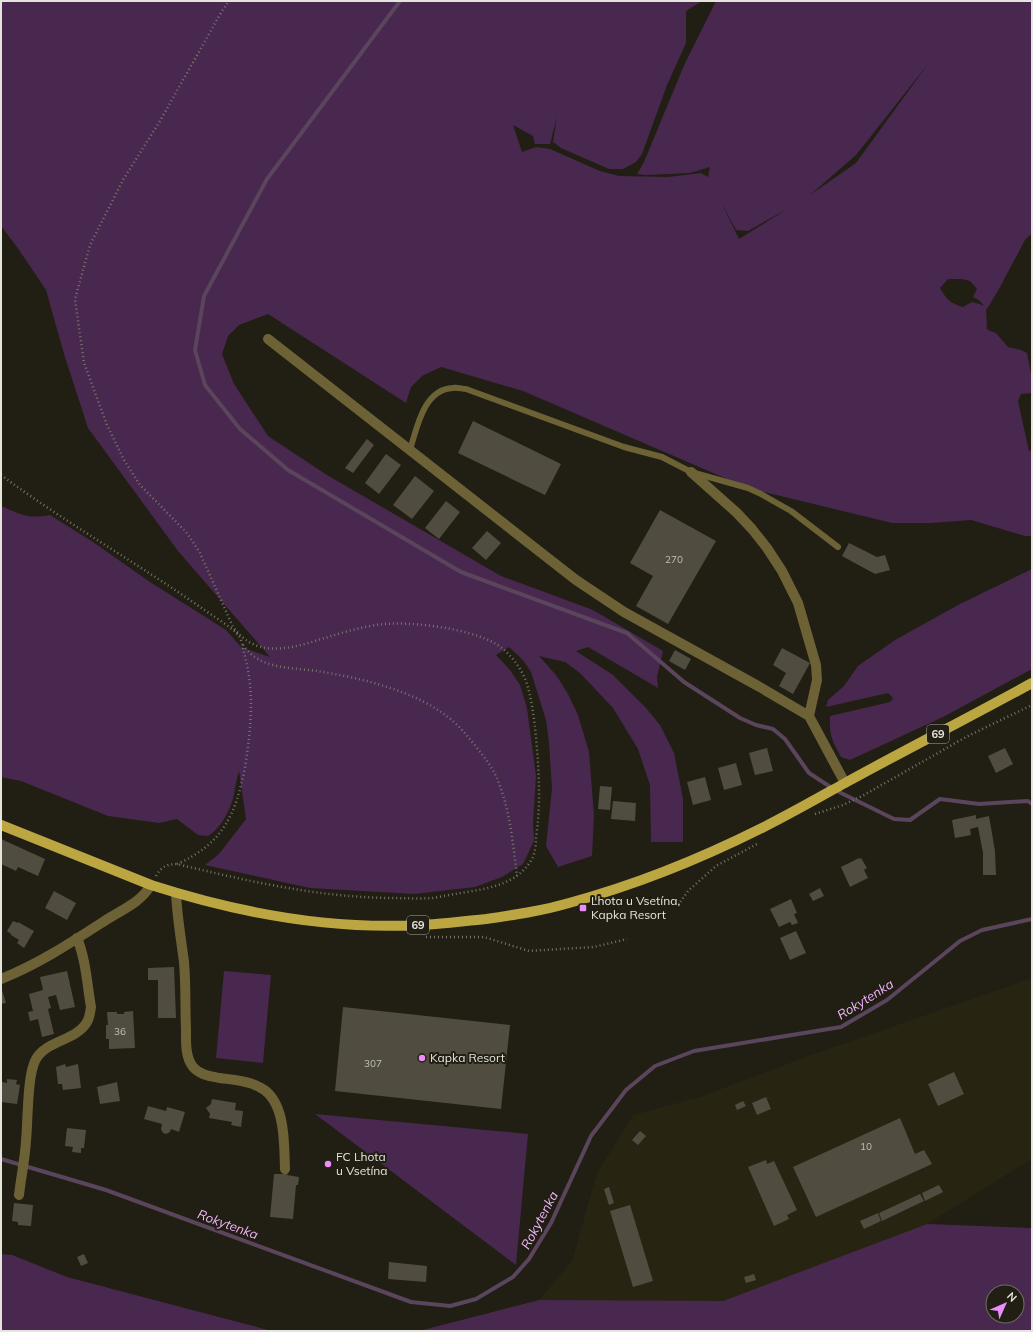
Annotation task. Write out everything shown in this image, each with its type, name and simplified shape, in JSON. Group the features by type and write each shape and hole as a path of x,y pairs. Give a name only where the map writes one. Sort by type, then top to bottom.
{"main road":[{"name":"69","path":"1,825 151,885 176,893 249,911 277,916 356,925 419,926 496,917 567,904 608,892 652,877 701,857 756,831 1032,683"}],"street":[{"path":"268,339 576,580 624,612 809,716 844,784"},
{"path":"691,472 737,513 768,548 798,603 816,665 817,680 809,716"},
{"path":"1,979 40,961 139,900 143,897 151,885"},
{"path":"176,893 177,914 186,984 187,1047 189,1061 193,1067 206,1076 255,1085 263,1088 269,1094 274,1100 281,1121 285,1169"},
{"path":"19,1195 30,1085 36,1059 42,1052 84,1027 88,1020 91,1007 82,953 77,938"}],"lane":[{"path":"410,450 419,420 434,395 442,390 453,388 466,389 624,447 662,457 691,472 748,488 791,512 838,547"}],"path":[{"path":"177,864 202,851 215,839 225,827 233,811 239,794 251,731 250,673 239,635 233,626 200,553 186,532 140,485 124,460 107,425 84,363 75,299 90,245 123,180 160,121 229,1"},
{"path":"1,475 30,496 183,596 247,642 271,650 299,646 378,624 407,624 447,628 485,639 505,651 525,678 531,697 540,792 533,858 513,879 498,886 433,898 367,898 269,885 177,864 170,864 163,867 151,885"},
{"path":"241,643 251,654 272,664 353,677 384,686 418,699 437,709 452,720 468,736 490,764 498,780 510,819 517,876"},
{"path":"811,816 846,804 864,795 966,737 1032,705"},
{"path":"678,905 688,891 716,866 763,841"}],"shaded area":[{"path":"1,1 702,1 686,11 686,43 667,85 642,154 636,162 623,169 609,169 561,148 553,142 557,117 550,144 535,144 533,136 513,125 522,152 536,147 550,149 600,171 619,176 668,177 701,173 708,177 710,167 690,173 637,174 644,162 685,63 716,1 1032,1 1032,233 1025,240 999,289 986,309 987,329 996,333 1008,347 1027,353 1032,379 1032,393 1021,394 1018,401 1029,451 1032,450 1032,536 1025,536 971,520 931,523 892,523 748,488 523,391 441,367 422,376 411,387 406,403 268,314 239,325 228,336 222,354 234,384 268,436 327,475 501,576 593,610 663,651 657,677 658,688 588,647 576,651 613,675 646,708 660,725 674,753 683,799 683,842 651,842 650,785 638,749 613,708 580,673 565,662 539,656 556,675 568,694 578,715 589,752 594,815 592,856 558,867 546,846 552,788 546,720 531,672 523,660 509,647 496,655 510,670 520,685 527,708 536,776 533,824 534,841 523,864 502,877 475,887 414,894 310,888 205,865 219,854 246,819 239,771 233,799 224,820 208,836 198,835 177,819 159,823 108,816 21,781 1,777 1,506 14,512 30,516 36,517 50,515 93,542 150,582 226,630 241,647 270,657 178,551 88,428 64,354 46,290 1,226","holes":["928,64 856,163 810,195 856,155","721,202 736,230 748,231 787,209 739,239","948,279 962,279 970,281 977,289 973,297 980,301 984,306 972,302 963,307 955,304 947,298 940,288"]},
{"path":"1032,569 1032,669 943,717 850,760 841,757 832,738 830,716 890,702 893,698 888,693 826,707 828,700 844,686 858,666 895,640 958,605"},
{"path":"224,971 271,975 263,1063 216,1058"},
{"path":"1032,978 1032,1159 927,1224 723,1301 627,1303 539,1300 572,1261 597,1173 633,1115 700,1097 808,1056"},
{"path":"315,1114 528,1134 516,1265"},
{"path":"927,1224 1032,1228 1032,1331 419,1331 539,1300 723,1301"},
{"path":"1,1254 12,1255 67,1277 272,1331 1,1331"}],"building":[{"path":"473,421 561,464 545,495 458,453"},
{"path":"367,439 374,445 353,473 345,468"},
{"path":"386,454 401,465 379,494 365,483"},
{"path":"415,476 434,491 412,519 393,505"},
{"path":"446,501 460,512 439,539 425,528"},
{"path":"660,510 716,541 668,624 636,606 653,576 630,563"},
{"path":"487,531 501,543 486,560 472,548"},
{"path":"849,543 877,557 885,555 890,570 875,574 842,556"},
{"path":"782,648 810,663 793,694 779,686 786,673 773,665"},
{"path":"675,650 691,659 685,670 669,661"},
{"path":"767,748 773,771 755,775 749,753"},
{"path":"1005,748 1013,764 996,773 988,756"},
{"path":"736,763 742,785 724,790 718,768"},
{"path":"705,777 711,800 693,805 687,782"},
{"path":"600,786 612,787 610,810 598,809"},
{"path":"613,801 636,803 635,821 611,819"},
{"path":"976,815 976,819 989,816 995,851 996,875 983,875 983,853 978,827 970,829 971,835 955,838 952,820"},
{"path":"1,839 45,859 38,876 18,867 16,871 1,864"},
{"path":"861,858 867,868 864,870 868,878 850,887 841,867"},
{"path":"820,888 824,896 813,901 809,894"},
{"path":"54,891 76,903 67,920 45,908"},
{"path":"791,899 797,913 794,914 798,923 792,925 790,922 779,927 770,909"},
{"path":"13,921 18,922 34,931 24,948 17,943 19,940 7,931"},
{"path":"796,931 806,953 790,960 780,938"},
{"path":"174,967 176,1018 158,1018 158,980 148,980 148,968"},
{"path":"67,971 75,1007 60,1010 56,995 48,997 51,1008 48,1009 54,1034 42,1037 38,1019 30,1021 28,1012 33,1011 29,994 43,990 40,977"},
{"path":"1,987 6,1003 1,1004"},
{"name":"Kapka Resort","path":"343,1007 510,1025 501,1109 335,1091"},
{"path":"133,1011 135,1048 109,1049 109,1039 106,1039 106,1025 108,1025 107,1012 124,1014 124,1012"},
{"path":"65,1064 66,1067 78,1064 81,1088 63,1090 62,1084 58,1084 56,1067"},
{"path":"954,1072 964,1094 938,1106 928,1084"},
{"path":"7,1079 17,1080 16,1084 20,1085 17,1104 1,1102 2,1082 7,1083"},
{"path":"117,1082 120,1101 100,1104 97,1087"},
{"path":"766,1097 771,1109 757,1115 752,1103"},
{"path":"212,1099 236,1103 235,1110 243,1111 241,1127 231,1125 232,1122 209,1118 210,1114 206,1108 211,1104"},
{"path":"743,1101 746,1106 737,1110 735,1105"},
{"path":"148,1106 166,1111 167,1107 185,1112 179,1132 171,1129 170,1132 166,1134 163,1133 161,1129 162,1124 144,1119"},
{"path":"900,1118 915,1154 924,1150 932,1164 816,1217 793,1167"},
{"path":"67,1128 86,1130 84,1148 81,1148 81,1153 72,1152 73,1147 65,1146"},
{"path":"640,1131 646,1136 638,1145 632,1140"},
{"path":"766,1160 767,1164 774,1161 797,1210 787,1215 789,1219 774,1226 748,1167"},
{"path":"284,1171 288,1172 287,1175 299,1177 298,1185 296,1185 293,1219 270,1217 274,1174 284,1174"},
{"path":"939,1185 943,1192 925,1201 922,1193"},
{"path":"609,1187 614,1203 609,1205 604,1189"},
{"path":"920,1194 924,1201 882,1221 879,1213"},
{"path":"14,1203 33,1205 31,1226 18,1225 18,1222 12,1221"},
{"path":"630,1205 653,1281 633,1287 610,1211"},
{"path":"878,1213 881,1221 864,1229 860,1221"},
{"path":"84,1254 88,1263 81,1266 77,1257"},
{"path":"389,1262 427,1266 426,1282 388,1279"},
{"path":"754,1274 756,1280 746,1283 744,1277"}],"waterway":[{"path":"400,1 267,179 204,296 195,350 205,385 240,429 288,470 461,572 627,633 684,682 740,718 756,725 773,729 785,739 809,773 835,790 894,819 910,820 940,799 979,804 1028,801 1032,804"},
{"name":"Rokytenka","path":"1,1159 106,1190 411,1302 450,1306 476,1299 513,1277 529,1259 551,1223 591,1136 626,1090 655,1066 694,1051 841,1027 887,1000 960,941 982,930 1032,919"}],"place":[{"name":"Lhota u Vsetína, Kapka Resort","path":"583,908"},
{"name":"Kapka Resort","path":"422,1058"},
{"name":"FC Lhota u Vsetína","path":"328,1164"}]}
